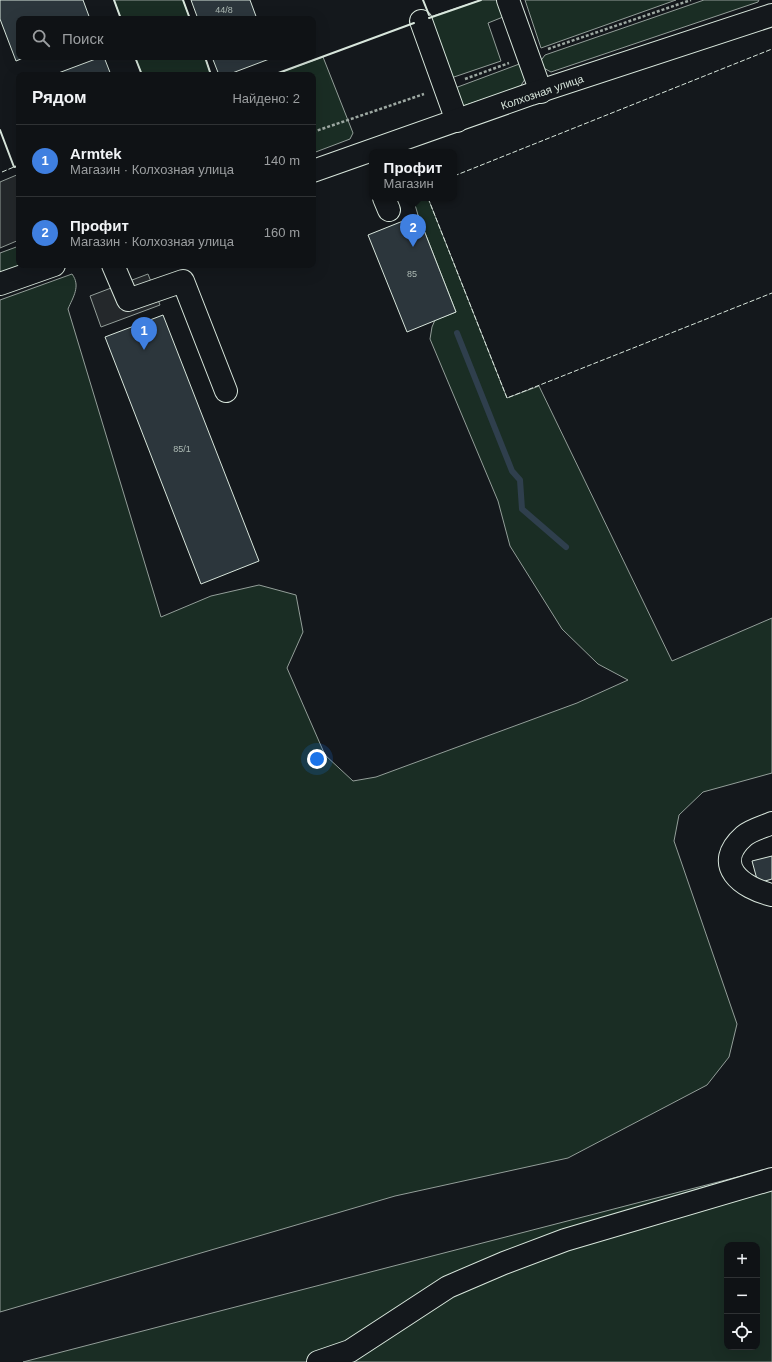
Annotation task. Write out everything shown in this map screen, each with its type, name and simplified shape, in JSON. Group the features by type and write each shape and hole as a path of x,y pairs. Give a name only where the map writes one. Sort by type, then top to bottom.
{"street":[{"path":"508,0 541,92"},
{"name":"Колхозная улица","path":"391,149 457,121 772,15"},
{"path":"421,20 457,121"},
{"name":"Колхозная улица","path":"316,170 369,158"},
{"path":"0,284 45,268"},
{"path":"115,268 128,300 183,280 226,391"},
{"path":"772,823 745,835 734,846 730,859 732,873 742,883 760,892 772,895"},
{"path":"318,1362 350,1351 448,1287 504,1263 565,1240 772,1179"}],"path":[{"path":"316,131 691,0"}],"green space":[{"path":"114,0 183,0 189,16 120,16"},
{"path":"481,0 503,0 508,15 488,23 501,61 451,78 430,17"},
{"path":"525,0 676,0 541,48"},
{"path":"704,0 759,0 758,2 551,72 540,66 539,63 545,55"},
{"path":"323,57 353,133 350,139 316,152 316,72 281,72"},
{"path":"136,60 206,60 210,72 141,72"},
{"path":"522,63 525,79 520,87 463,106 455,88"},
{"path":"414,201 429,201 507,398 539,386 672,661 772,618 772,773 703,792 679,815 674,841 737,1024 729,1057 707,1085 568,1158 395,1196 0,1312 0,300 72,274 75,278 75,292 68,309 161,617 211,596 259,585 296,595 303,632 287,668 325,755 353,781 376,777 577,703 628,680 598,664 562,629 510,546 498,501 430,339 435,320 456,312"},
{"path":"16,247 16,267 0,273 0,253"},
{"path":"772,1168 772,1362 23,1362"}],"shaded area":[{"path":"16,175 16,241 0,248 0,182"},
{"path":"148,274 160,305 101,327 90,296"}],"building":[{"path":"0,0 83,0 89,16 16,16 16,60 18,60 16,61 0,19"},
{"path":"191,0 250,0 256,16 197,16"},
{"path":"93,60 105,60 110,72 61,72"},
{"path":"213,60 267,60 235,72 218,72"},
{"path":"418,215 456,312 407,332 368,235"},
{"path":"163,315 259,561 201,584 105,337"},
{"path":"772,856 772,879 758,883 752,861"}],"waterway":[{"path":"457,333 512,471 520,480 522,509 566,547"}],"fence":[{"path":"457,175 772,49"},
{"path":"2,172 14,167"},
{"path":"429,201 507,398 772,293"}],"wall":[{"path":"114,0 120,16"},
{"path":"183,0 189,16"},
{"path":"423,0 429,15"},
{"path":"429,18 481,0"},
{"path":"316,59 414,23"},
{"path":"136,60 141,72"},
{"path":"206,60 210,72"},
{"path":"281,72 314,60"},
{"path":"0,130 14,167 16,167"}],"place":[{"name":"Профит","path":"413,247"},
{"name":"Armtek","path":"144,350"}]}
